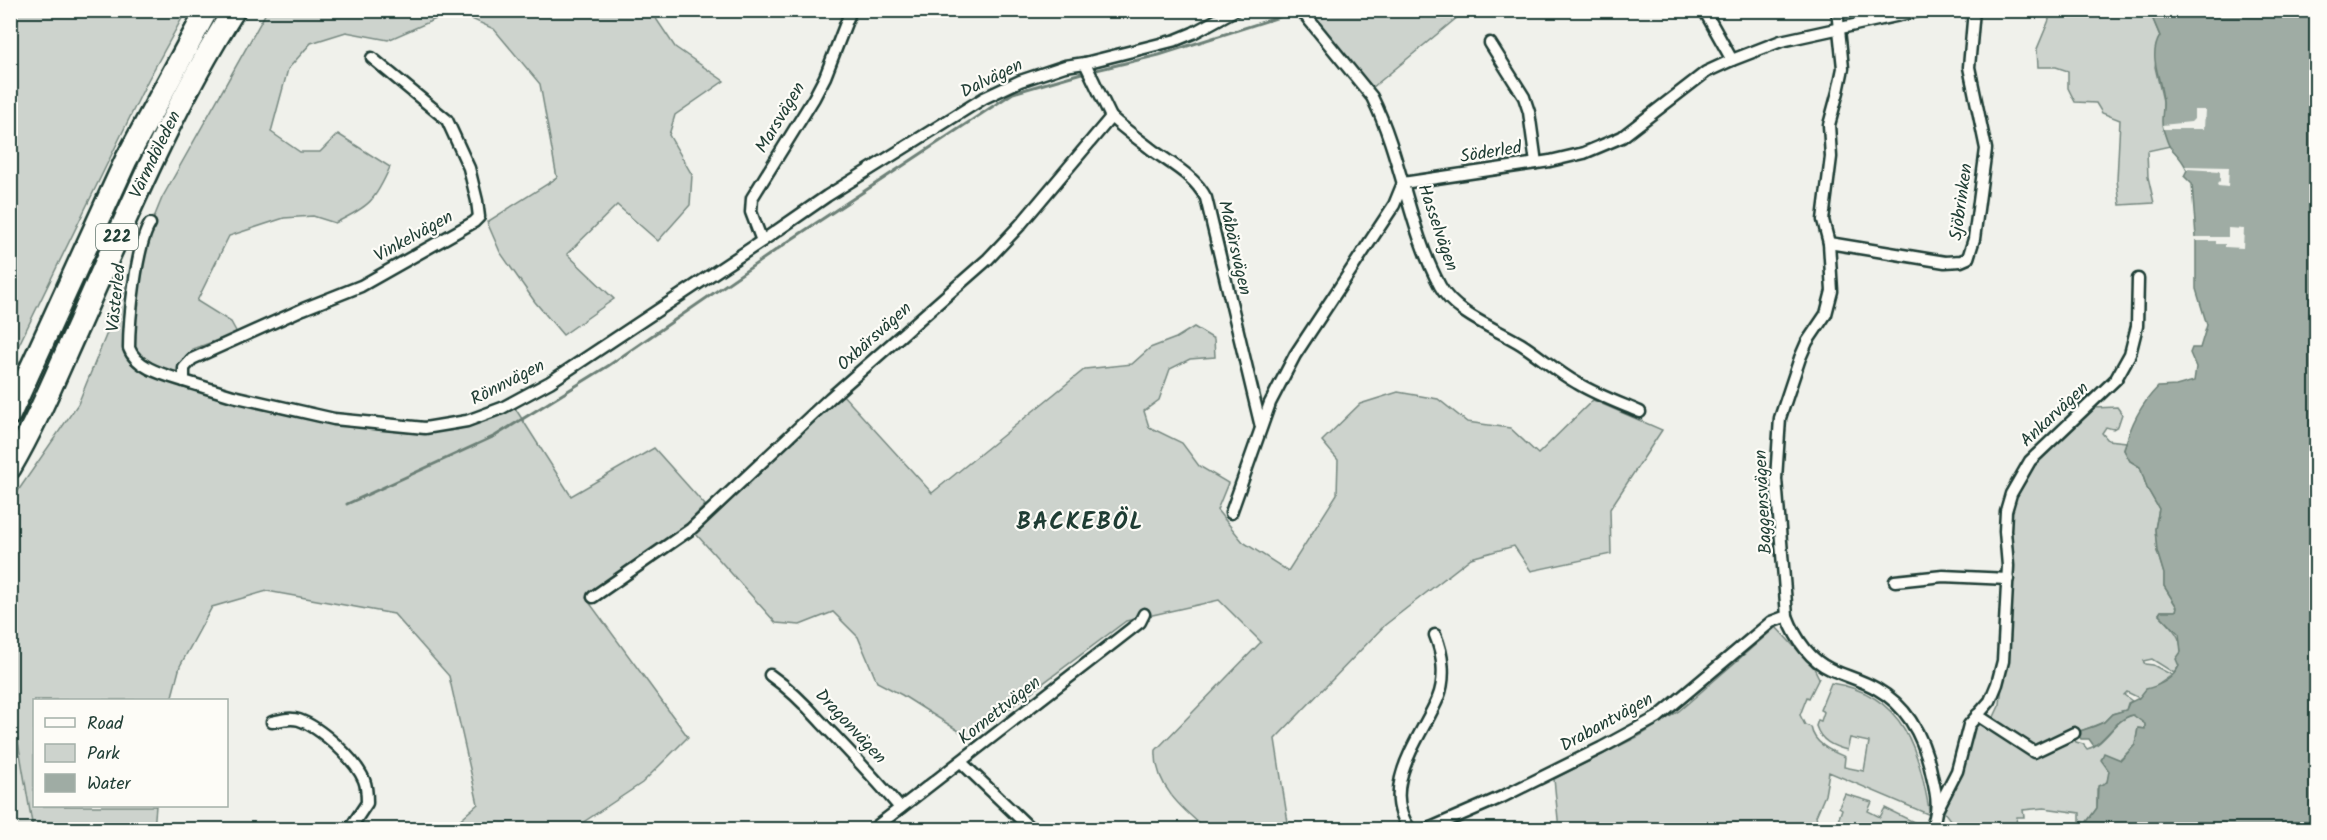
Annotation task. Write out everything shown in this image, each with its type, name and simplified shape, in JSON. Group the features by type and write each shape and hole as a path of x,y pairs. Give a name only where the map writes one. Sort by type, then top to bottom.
{"highway":[{"name":"Värmdöleden","path":"10,414 126,160 207,10"},
{"name":"Värmdöleden","path":"10,468 59,368 137,192 193,81 234,10"}],"street":[{"name":"Marsvägen","path":"762,241 752,219 750,206 752,198 818,91 851,10"},
{"name":"Dalvägen","path":"785,226 827,196 984,98 1020,81 1065,66 1176,40 1235,10"},
{"name":"Hasselvägen","path":"1301,10 1372,97 1380,113 1406,198 1441,289 1461,309 1522,345 1577,383 1640,412"},
{"path":"1704,10 1732,60"},
{"name":"Baggensvägen","path":"1837,10 1842,68 1828,126 1831,157 1830,178 1823,212 1832,277 1829,303 1826,314 1807,342 1800,358 1780,418 1776,479 1786,616 1795,634 1821,664 1879,690 1907,715 1914,724 1925,749 1938,808"},
{"name":"Söderled","path":"1403,183 1536,163 1584,153 1622,137 1707,72 1732,60 1781,41 1923,10"},
{"name":"Sjöbrinken","path":"1829,243 1945,262 1961,261 1971,254 1986,149 1968,67 1974,10"},
{"path":"1490,43 1524,97 1529,112 1536,163"},
{"name":"Vinkelvägen","path":"184,381 184,368 192,359 361,286 479,217 469,168 447,120 372,58"},
{"path":"1085,63 1111,117"},
{"name":"Måbärsvägen","path":"1111,117 1188,174 1206,198 1261,427"},
{"name":"Oxbärsvägen","path":"593,597 691,529 830,398 988,259 1020,225 1111,117"},
{"path":"1232,513 1270,403 1295,355 1394,205 1403,183"},
{"name":"Västerled","path":"150,224 140,249 129,348 138,362 184,381"},
{"name":"Rönnvägen","path":"184,381 233,396 327,418 419,428 448,426 502,408 550,382 785,226"},
{"name":"Ankarvägen","path":"1938,808 1953,780 1970,725 1990,701 2003,661 2008,579 2005,531 2006,511 2011,494 2030,461 2116,380 2130,354 2137,326 2138,279"},
{"path":"1895,581 1943,576 2008,579"},
{"name":"Kornettvägen","path":"872,830 1140,622 1144,614"},
{"name":"Drabantvägen","path":"1426,830 1502,797 1658,717 1772,622 1786,616"},
{"path":"1411,830 1405,822 1399,800 1400,781 1407,759 1437,699 1441,686 1442,662 1435,635"},
{"name":"Dragonvägen","path":"770,675 791,689 807,705 852,752 900,808"},
{"path":"1977,715 2034,752 2074,733"},
{"path":"272,723 291,718 311,726 354,764 364,780 367,802 349,830"},
{"path":"962,762 1032,830"},
{"path":"1930,830 1938,808"}],"shaded area":[{"path":"10,723 15,724 33,829 11,829"}],"green space":[{"path":"11,10 186,11 148,80 11,361"},
{"path":"267,11 454,11 388,40 346,32 311,43 288,69 271,132 300,152 320,152 338,134 390,167 380,188 370,201 364,207 335,223 313,216 284,218 229,236 197,301 231,322 237,333 193,349 187,389 314,419 414,433 457,430 515,408 571,496 654,448 705,505 682,529 586,598 688,737 642,783 573,829 449,829 478,804 449,676 394,614 267,591 212,607 180,666 171,699 33,699 33,807 156,807 154,829 33,829 15,724 11,723 11,501 78,404 162,198"},
{"path":"454,11 651,11 675,47 724,81 675,115 669,135 692,175 690,205 658,241 617,205 567,254 614,299 563,335 535,302 500,252 487,222 557,178 540,84 494,29"},
{"path":"1307,11 1465,11 1372,88"},
{"path":"2047,11 2155,11 2152,17 2160,36 2155,67 2163,101 2163,129 2170,146 2147,151 2148,177 2154,203 2120,205 2117,180 2120,120 2102,113 2096,103 2075,102 2068,88 2068,71 2056,67 2038,67 2037,49 2049,20"},
{"path":"1194,327 1214,339 1215,357 1190,359 1170,369 1159,400 1144,411 1149,427 1182,443 1199,466 1228,483 1217,510 1243,542 1288,571 1337,494 1338,460 1322,441 1360,404 1398,392 1438,399 1467,422 1510,428 1538,454 1593,400 1662,430 1610,509 1611,554 1531,571 1514,546 1471,558 1385,625 1275,739 1289,829 1206,829 1171,795 1160,774 1156,750 1261,642 1219,600 1126,621 970,738 877,682 858,637 833,612 800,625 776,623 696,534 842,394 932,493 1085,369 1132,364 1150,348 1176,338"},
{"path":"2117,407 2122,414 2118,426 2113,429 2106,427 2102,433 2108,440 2126,442 2124,450 2130,461 2140,467 2147,488 2159,509 2155,529 2157,551 2164,574 2164,586 2177,607 2176,611 2161,611 2159,614 2179,640 2181,652 2178,660 2179,666 2174,673 2152,659 2143,661 2145,664 2153,665 2172,675 2139,698 2127,692 2124,695 2132,701 2128,703 2126,710 2112,714 2104,722 2035,749 1993,719 2000,704 2005,660 2012,567 2011,510 2017,490 2038,457 2094,408"},
{"path":"1776,627 1814,668 1819,678 1809,698 1807,697 1800,715 1805,725 1811,727 1816,738 1824,746 1845,757 1844,767 1864,771 1869,742 1850,738 1847,750 1832,745 1824,739 1816,726 1818,720 1821,721 1824,712 1820,710 1831,683 1856,689 1877,699 1892,713 1914,748 1930,815 1829,772 1825,795 1816,816 1817,821 1836,827 1842,809 1839,807 1845,794 1872,802 1868,811 1880,817 1885,808 1924,827 1923,829 1742,830 1736,823 1722,830 1559,829 1554,779 1641,735 1679,711"},
{"path":"2133,715 2145,723 2145,729 2138,728 2135,745 2120,760 2104,754 2110,771 2107,782 2097,789 2097,808 2086,823 2080,822 2080,813 2044,808 2023,810 2024,817 2017,817 2015,829 1957,829 1944,812 1961,767 1971,729 1978,722 2034,754 2073,736 2076,742 2083,744 2087,749 2100,742 2126,717"}],"water":[{"path":"2155,10 2316,11 2316,829 2084,829 2097,808 2098,786 2107,782 2109,771 2101,760 2104,753 2121,760 2135,745 2138,728 2145,729 2145,724 2133,715 2127,717 2094,746 2089,739 2081,739 2077,732 2104,722 2112,714 2126,710 2129,703 2139,698 2146,689 2169,678 2179,666 2176,659 2181,652 2179,634 2159,614 2161,611 2176,611 2177,607 2164,586 2164,574 2157,551 2155,529 2159,509 2147,488 2140,467 2130,461 2124,450 2136,416 2158,387 2176,386 2194,381 2196,367 2190,353 2192,348 2200,348 2207,325 2196,289 2196,237 2192,184 2184,176 2187,170 2169,145 2162,126 2163,101 2155,60 2156,44 2160,36 2152,17"}],"pier":[{"path":"2194,110 2205,110 2204,129 2163,129 2162,125 2191,122 2194,119"},
{"path":"2185,166 2229,167 2228,187 2217,184 2220,181 2220,171 2187,169"},
{"path":"2228,228 2244,229 2243,248 2225,247 2225,244 2216,244 2216,241 2196,241 2196,237 2228,237"}],"waterway":[{"path":"1092,71 1159,55 1298,11"},
{"path":"347,504 495,436 608,366 792,239 1013,93 1085,72"}],"district":[{"name":"BACKEBÖL","path":"1080,522"}]}
